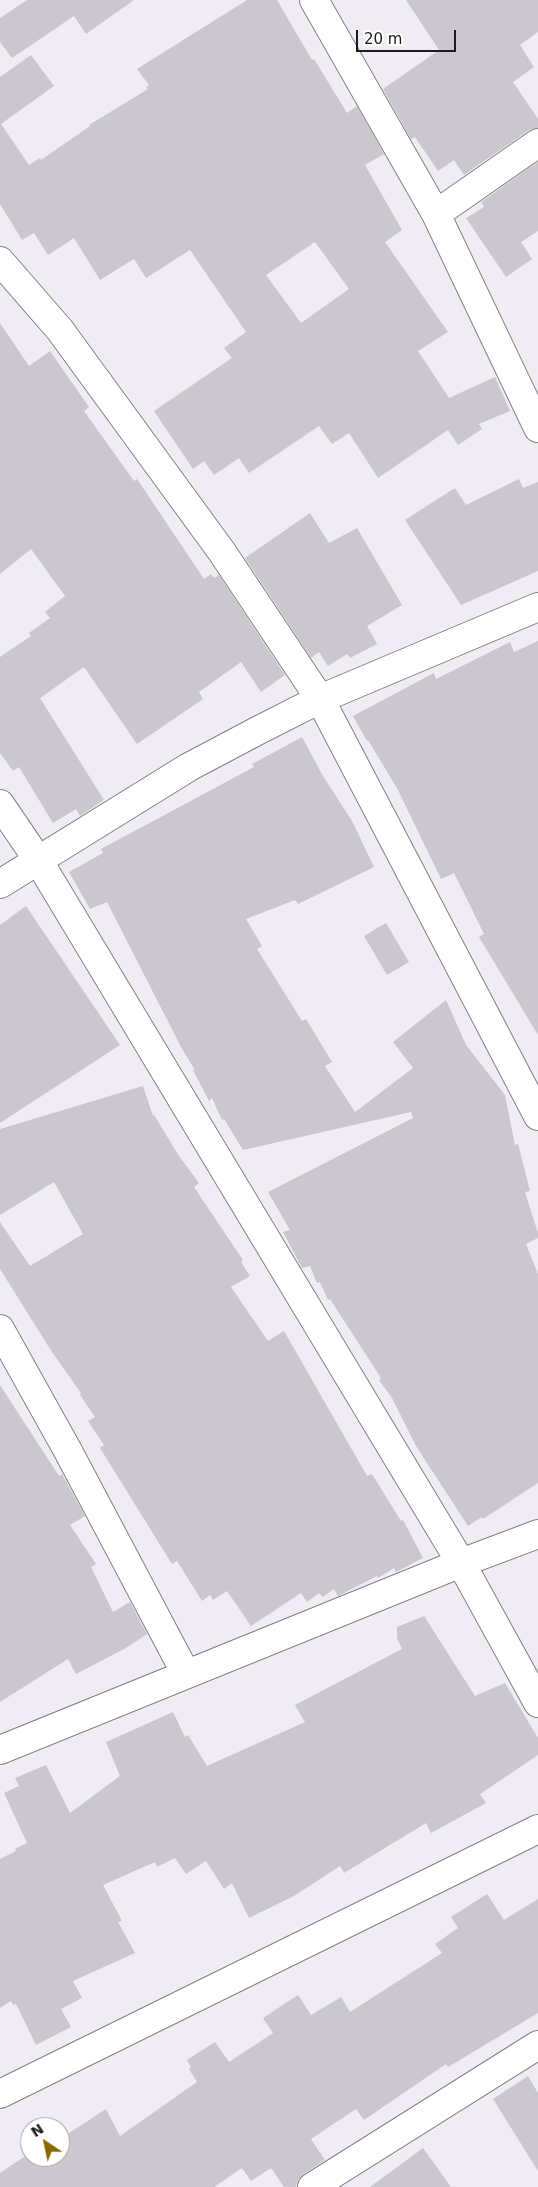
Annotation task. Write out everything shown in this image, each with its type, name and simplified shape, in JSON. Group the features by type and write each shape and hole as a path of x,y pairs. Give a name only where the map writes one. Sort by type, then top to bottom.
{"street":[{"path":"314,0 436,214 538,428"},
{"path":"436,214 538,143"},
{"path":"5,276 60,330 222,552 320,699 538,1116"},
{"path":"0,884 189,767 320,699 538,606"},
{"path":"0,804 38,860 461,1563 538,1703"},
{"path":"0,1329 186,1674"},
{"path":"0,1750 461,1563 538,1534"},
{"path":"0,2094 538,1829"},
{"path":"312,2187 538,2044"}],"building":[{"path":"27,0 134,0 86,34 74,16 12,58 0,42 0,18"},
{"path":"247,0 277,0 312,60 314,59 347,113 357,106 384,154 365,165 402,230 385,242 448,332 418,351 449,398 495,377 510,411 479,424 482,429 458,445 448,430 378,478 349,433 332,444 319,426 249,473 239,458 214,475 204,461 193,469 154,411 232,358 224,348 246,332 190,250 146,278 134,259 100,280 74,238 48,255 34,233 22,240 0,204 0,77 31,55 54,86 1,124 29,165 40,158 41,160 89,125 148,89 146,87 149,85 137,69","holes":["315,242 349,289 301,323 266,275"]},
{"path":"406,0 538,0 538,32 520,45 534,67 513,82 538,119 538,128 529,130 464,175 454,160 438,171 415,137 411,139 383,89 439,50"},
{"path":"538,162 538,231 521,242 532,259 506,277 466,218 484,207 481,202"},
{"path":"0,323 29,366 50,351 89,407 84,411 134,481 137,479 204,579 211,574 214,578 219,575 285,675 261,692 241,662 199,692 203,699 137,744 84,667 40,698 104,800 80,816 76,809 53,823 19,767 13,771 0,753 0,657 31,636 29,633 50,618 45,612 65,596 31,549 0,574"},
{"path":"519,479 523,488 538,482 538,571 461,605 405,520 455,488 466,505"},
{"path":"310,513 329,543 357,528 402,605 367,626 377,644 350,658 347,654 328,666 319,652 311,658 245,558"},
{"path":"538,641 538,1035 479,937 484,934 454,873 441,879 398,790 353,716 434,673 436,679 510,642 514,652"},
{"path":"302,737 323,776 352,821 374,867 298,904 295,900 246,919 262,946 257,949 302,1021 306,1019 332,1062 325,1066 355,1112 413,1068 393,1042 446,1000 466,1045 505,1095 515,1145 518,1144 530,1191 525,1192 538,1233 538,1238 526,1244 538,1274 538,1483 483,1519 482,1517 468,1526 416,1446 392,1398 379,1380 381,1378 330,1299 328,1300 320,1282 317,1283 310,1266 302,1268 283,1232 290,1230 268,1192 413,1118 411,1112 243,1150 224,1119 222,1120 212,1098 209,1101 193,1070 195,1070 182,1049 107,902 90,909 69,872 103,853 101,849 254,767 252,764"},
{"path":"26,906 120,1045 0,1123 0,925"},
{"path":"386,923 409,962 387,975 364,936"},
{"path":"143,1086 153,1116 199,1183 194,1187 243,1260 241,1262 250,1276 231,1287 268,1341 284,1331 367,1476 372,1474 401,1521 403,1520 423,1558 396,1572 394,1568 378,1578 377,1576 338,1596 334,1589 323,1597 319,1593 307,1602 301,1593 251,1626 227,1591 213,1600 210,1595 202,1601 177,1561 172,1564 100,1448 104,1445 88,1421 95,1417 0,1269 0,1222 30,1266 83,1234 54,1182 0,1215 0,1129"},
{"path":"0,1385 59,1476 62,1474 85,1516 70,1525 96,1564 91,1567 113,1612 130,1602 147,1634 126,1648 76,1674 68,1659 0,1702"},
{"path":"424,1616 475,1696 505,1683 538,1738 538,1755 480,1794 486,1803 431,1833 426,1823 344,1873 340,1866 294,1896 249,1918 232,1883 224,1889 206,1861 186,1874 175,1858 157,1867 155,1862 103,1885 122,1921 118,1922 135,1953 73,1981 82,1998 61,2009 71,2027 36,2045 16,2004 13,2005 11,2001 0,2008 0,1859 27,1843 4,1793 19,1786 15,1778 46,1765 70,1813 120,1776 106,1742 173,1712 185,1737 188,1735 207,1766 305,1722 295,1705 402,1649 397,1638 397,1627"},
{"path":"487,1894 504,1920 538,1899 538,2013 448,2067 446,2064 364,2120 356,2109 311,2139 325,2160 303,2174 298,2180 296,2187 284,2187 271,2168 251,2181 242,2168 214,2187 0,2187 0,2173 20,2160 20,2167 70,2167 70,2132 106,2109 120,2136 197,2082 189,2069 191,2068 187,2060 215,2042 229,2062 273,2033 263,2018 298,1995 311,2015 341,1997 350,2012 442,1953 435,1944 458,1928 451,1917"},
{"path":"528,2076 538,2093 538,2171 493,2099"},
{"path":"423,2148 451,2187 370,2187"}]}
